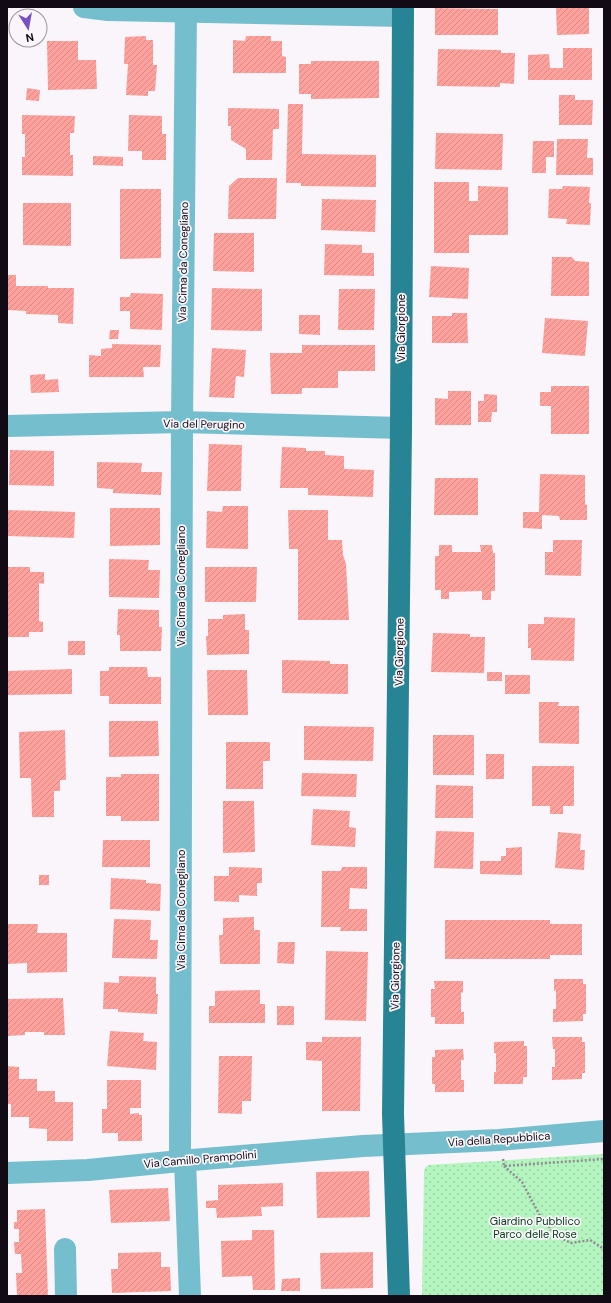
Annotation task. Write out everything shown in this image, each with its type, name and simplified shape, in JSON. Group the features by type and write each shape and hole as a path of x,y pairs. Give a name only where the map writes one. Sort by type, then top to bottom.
{"main road":[{"name":"Via Giorgione","path":"399,1296 394,1145 401,428 403,11"}],"street":[{"path":"84,7 108,10 186,11 403,11"},
{"name":"Via Cima da Conegliano","path":"186,11 182,422 183,1160 190,1296"},
{"name":"Via del Perugino","path":"7,426 182,422 401,428"},
{"name":"Via della Repubblica","path":"394,1145 499,1140 604,1131"},
{"name":"Via Camillo Prampolini","path":"7,1173 88,1170 183,1160 363,1146 394,1145"},
{"path":"65,1249 66,1296"}],"path":[{"path":"499,1140 504,1166 522,1182 540,1216 557,1236 570,1243 590,1240 604,1249"},
{"path":"504,1166 604,1159"}],"green space":[{"name":"Giardino Pubblico Parco delle Rose","path":"604,1154 604,1296 422,1296 424,1171 428,1165"}],"building":[{"path":"556,7 589,7 589,34 557,35"},
{"path":"435,8 498,9 498,35 435,35"},
{"path":"146,36 146,40 153,40 153,65 157,65 155,91 148,91 148,96 126,95 128,64 124,64 125,37"},
{"path":"246,36 271,36 271,41 282,41 282,56 286,57 286,73 233,73 233,40 245,41"},
{"path":"48,41 78,41 78,60 96,60 97,89 48,90"},
{"path":"563,48 592,48 592,80 528,80 528,55 549,54 550,68 563,68"},
{"path":"438,49 501,50 501,53 515,53 514,84 500,83 500,87 437,86"},
{"path":"311,61 379,61 379,98 311,99 311,94 299,94 299,64 311,64"},
{"path":"27,88 40,90 39,101 26,100"},
{"path":"559,95 575,95 575,100 593,100 592,125 559,125"},
{"path":"288,104 303,104 302,154 376,155 376,187 301,186 301,183 286,183"},
{"path":"228,108 279,109 279,129 273,129 272,160 246,160 246,149 231,140 231,126 228,126"},
{"path":"22,115 75,116 74,133 70,133 70,155 73,155 73,176 22,175 22,157 25,157 25,134 22,134"},
{"path":"129,115 162,116 162,134 166,134 166,160 142,160 142,151 128,151"},
{"path":"436,133 503,134 502,170 435,169"},
{"path":"557,139 588,139 587,158 593,158 593,175 556,175"},
{"path":"533,141 554,141 554,157 546,157 546,173 532,173"},
{"path":"93,156 123,157 123,166 93,165"},
{"path":"238,178 277,178 276,219 228,219 229,186"},
{"path":"434,182 469,182 469,201 478,201 478,186 508,187 508,235 469,235 469,253 434,253"},
{"path":"563,186 590,187 590,225 566,224 567,219 548,218 549,189 562,189"},
{"path":"120,189 161,189 161,258 120,259"},
{"path":"322,199 376,200 375,232 321,230"},
{"path":"23,203 71,203 71,246 23,245"},
{"path":"214,233 254,233 254,272 213,271"},
{"path":"325,244 362,245 362,253 374,253 374,276 324,275"},
{"path":"552,257 572,257 575,261 589,262 589,296 551,296"},
{"path":"431,266 469,268 468,299 429,297"},
{"path":"7,275 16,275 16,286 74,288 73,324 58,323 58,315 26,314 26,311 7,310"},
{"path":"212,288 262,289 262,331 211,330"},
{"path":"339,289 375,289 374,330 338,330"},
{"path":"131,293 163,294 162,330 130,329 130,311 120,311 120,297 130,297"},
{"path":"452,313 467,313 468,343 432,343 432,316 452,316"},
{"path":"299,315 320,315 320,335 299,334"},
{"path":"545,318 588,321 585,356 542,353"},
{"path":"110,330 119,330 118,339 109,339"},
{"path":"112,344 161,345 160,367 143,367 144,377 89,377 89,355 101,356 101,349 112,348"},
{"path":"302,345 375,345 375,371 338,371 338,388 302,388 302,394 271,394 270,353 302,353"},
{"path":"212,348 246,350 244,377 236,376 234,398 209,397"},
{"path":"45,374 45,380 58,379 59,392 31,393 30,375"},
{"path":"551,386 589,386 589,434 551,434 551,406 540,406 540,392 551,392"},
{"path":"448,391 471,391 471,425 435,425 435,398 448,399"},
{"path":"484,394 497,395 497,412 492,412 491,422 478,422 478,401 484,401"},
{"path":"209,444 242,445 241,491 207,491"},
{"path":"282,447 306,448 306,451 325,451 325,455 344,456 344,469 374,470 373,497 308,495 308,488 280,488"},
{"path":"10,450 54,451 54,486 9,485"},
{"path":"97,462 142,463 141,472 162,472 161,495 113,493 113,489 97,488"},
{"path":"540,474 585,475 585,504 587,505 587,520 560,520 559,516 542,515 542,529 523,528 523,512 539,512"},
{"path":"435,478 478,478 478,515 434,515"},
{"path":"223,506 248,506 248,549 206,548 207,511 222,512"},
{"path":"110,508 160,508 160,545 110,546"},
{"path":"7,510 75,512 74,538 7,536"},
{"path":"288,510 328,510 328,540 342,540 343,555 346,564 349,620 298,620 298,549 289,549"},
{"path":"553,540 582,540 581,576 545,575 545,552 553,552"},
{"path":"439,545 452,545 452,552 481,552 480,545 492,545 493,553 495,553 495,591 491,591 491,600 482,600 482,591 449,592 449,599 441,599 441,590 435,590 435,556 439,556"},
{"path":"109,559 149,560 148,570 160,570 159,598 109,597"},
{"path":"7,567 30,567 30,572 44,572 44,584 39,583 39,621 43,622 43,632 29,632 29,637 7,637"},
{"path":"205,567 257,567 256,602 205,602"},
{"path":"118,609 159,610 159,627 162,627 161,651 120,651 120,635 117,635"},
{"path":"245,614 245,630 249,630 249,654 207,655 206,636 208,636 208,619 223,619 223,615"},
{"path":"544,617 575,618 574,661 531,660 531,648 528,648 528,624 544,624"},
{"path":"433,633 470,634 470,637 485,637 484,673 431,672"},
{"path":"68,641 85,641 85,655 68,655"},
{"path":"282,660 330,661 330,664 348,664 348,694 282,693"},
{"path":"109,667 147,667 148,677 161,677 161,704 109,704 109,696 100,696 100,671 109,671"},
{"path":"72,669 72,694 7,695 7,671"},
{"path":"207,670 247,670 248,715 208,715"},
{"path":"487,672 502,672 502,681 487,681"},
{"path":"505,675 530,675 530,694 505,694"},
{"path":"539,702 559,702 558,706 579,706 579,744 539,743"},
{"path":"109,721 158,721 159,756 109,757"},
{"path":"304,726 374,727 373,761 304,760"},
{"path":"65,730 66,780 60,780 60,791 54,791 54,817 32,817 31,778 20,778 19,732"},
{"path":"433,735 474,735 474,775 433,775"},
{"path":"226,742 270,742 270,761 263,761 263,789 226,789"},
{"path":"486,754 504,754 504,779 486,779"},
{"path":"532,766 574,766 574,806 563,806 563,814 550,814 550,806 532,806"},
{"path":"302,773 357,774 356,797 301,796"},
{"path":"121,774 159,774 159,821 121,821 121,816 106,816 106,777 121,777"},
{"path":"436,785 473,786 473,818 435,818"},
{"path":"223,801 254,801 255,852 223,853"},
{"path":"313,809 350,811 349,827 356,828 355,847 311,845"},
{"path":"436,831 474,832 473,869 434,868"},
{"path":"558,832 581,834 580,850 585,850 584,870 555,868"},
{"path":"103,840 150,840 150,867 102,867"},
{"path":"522,847 522,875 480,874 480,861 501,861 501,856 506,856 506,848"},
{"path":"229,867 262,868 262,883 257,883 257,896 239,895 239,902 214,901 214,876 229,876"},
{"path":"342,867 367,867 367,889 350,888 349,909 367,909 367,931 340,931 341,927 321,927 322,871 341,871"},
{"path":"39,875 49,875 49,885 39,885"},
{"path":"111,878 146,880 146,883 161,884 160,911 110,909"},
{"path":"254,917 254,930 260,930 260,964 220,964 219,935 223,935 223,918"},
{"path":"114,919 151,920 150,940 158,940 157,959 112,958"},
{"path":"445,920 550,920 550,924 582,924 582,955 550,955 550,959 445,959"},
{"path":"7,924 38,924 37,933 67,933 67,972 27,973 27,963 7,964"},
{"path":"278,942 295,942 294,964 277,963"},
{"path":"326,951 368,952 366,1021 325,1020"},
{"path":"119,976 156,977 156,994 158,994 157,1014 118,1012 118,1009 103,1009 104,982 119,983"},
{"path":"554,979 583,979 583,984 586,984 586,1014 583,1014 583,1021 553,1022 553,1009 556,1009 556,990 554,991"},
{"path":"434,981 463,981 463,993 461,992 461,1012 464,1012 464,1024 435,1024 435,1017 431,1017 431,989 435,989"},
{"path":"260,990 260,1004 265,1004 265,1023 209,1023 209,1006 215,1006 215,991"},
{"path":"63,998 65,1035 44,1035 44,1032 25,1032 25,1035 7,1036 7,999"},
{"path":"277,1006 294,1006 294,1025 277,1025"},
{"path":"110,1031 144,1033 143,1041 157,1042 156,1070 107,1066"},
{"path":"322,1037 361,1037 360,1111 322,1111 322,1061 306,1060 306,1042 322,1042"},
{"path":"552,1037 582,1037 582,1042 585,1042 585,1073 582,1073 582,1079 552,1080 552,1067 555,1067 555,1049 553,1049"},
{"path":"524,1041 524,1046 527,1046 527,1077 523,1077 523,1084 494,1084 494,1072 496,1072 496,1053 494,1053 494,1042"},
{"path":"463,1049 464,1060 461,1060 461,1080 464,1080 464,1092 435,1092 435,1084 432,1084 432,1057 435,1057 435,1050"},
{"path":"219,1056 252,1056 251,1101 242,1101 242,1114 218,1113"},
{"path":"7,1066 19,1067 19,1079 37,1079 37,1091 55,1091 55,1102 73,1102 73,1141 47,1141 47,1129 29,1128 29,1117 11,1117 11,1104 7,1104"},
{"path":"107,1080 141,1080 141,1108 130,1108 130,1114 139,1113 139,1115 142,1115 142,1141 118,1141 118,1133 102,1133 102,1109 107,1109"},
{"path":"369,1171 370,1217 317,1218 316,1172"},
{"path":"283,1183 283,1206 261,1207 262,1216 217,1218 216,1208 206,1208 206,1201 218,1200 218,1185"},
{"path":"168,1188 170,1221 111,1223 109,1190"},
{"path":"45,1209 48,1296 17,1296 16,1273 22,1273 21,1254 15,1254 14,1242 19,1242 19,1229 14,1229 14,1222 17,1222 17,1210"},
{"path":"252,1230 274,1230 275,1290 253,1290 252,1276 222,1277 221,1241 252,1240"},
{"path":"161,1252 161,1267 170,1267 171,1291 112,1293 111,1269 118,1269 118,1253"},
{"path":"373,1252 373,1288 321,1289 320,1253"},
{"path":"300,1278 300,1291 281,1291 282,1279"}]}
